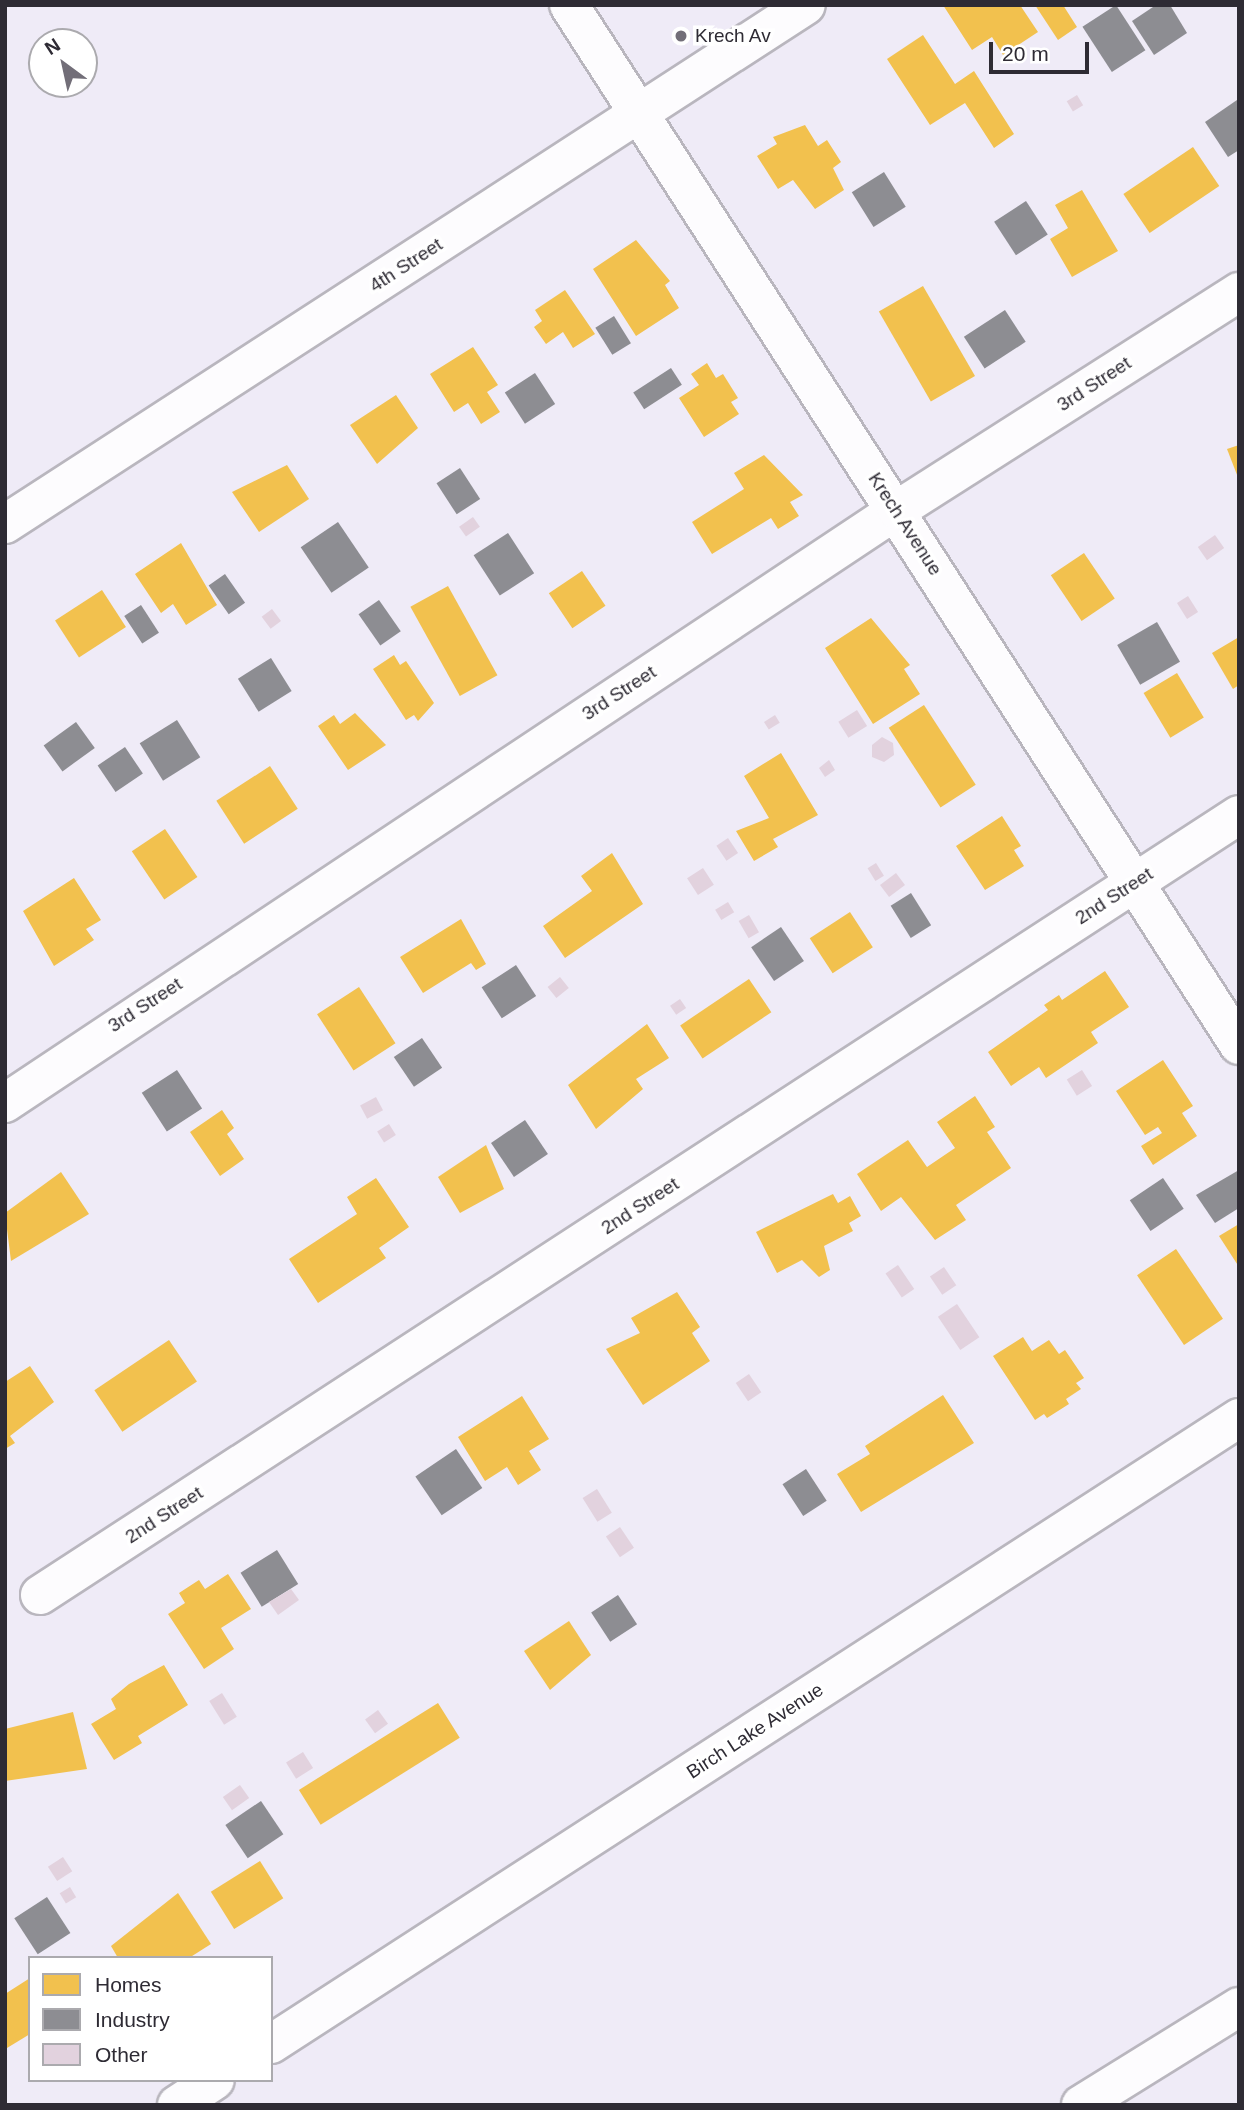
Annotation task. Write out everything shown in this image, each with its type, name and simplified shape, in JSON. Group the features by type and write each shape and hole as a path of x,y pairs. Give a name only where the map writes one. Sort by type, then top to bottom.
{"street":[{"name":"Krech Avenue","path":"569,5 897,510 1239,1045"},
{"name":"4th Street","path":"5,524 806,5"},
{"name":"3rd Street","path":"5,1103 897,510 1239,292"},
{"name":"2nd Street","path":"40,1595 1239,815"},
{"name":"Birch Lake Avenue","path":"273,2043 1239,1418"},
{"path":"1081,2105 1239,2007"},
{"path":"177,2105 212,2082"}],"building: Homes":[{"path":"943,5 1020,5 1038,32 1003,55 992,37 972,50"},
{"path":"1035,5 1063,5 1077,27 1058,40"},
{"path":"923,35 955,84 974,71 1014,134 994,148 965,103 930,125 887,59"},
{"path":"805,125 818,146 827,140 841,162 833,168 844,190 815,209 793,180 778,189 757,156 777,144 773,137"},
{"path":"1193,147 1219,186 1150,233 1123,194"},
{"path":"1082,190 1118,251 1072,277 1050,239 1068,228 1055,205"},
{"path":"636,240 670,281 665,285 679,308 636,336 593,269"},
{"path":"923,286 975,376 931,402 879,312"},
{"path":"565,290 595,334 573,348 563,332 546,344 534,327 542,321 535,310"},
{"path":"473,347 498,385 487,392 500,412 481,424 468,403 454,412 430,374"},
{"path":"707,363 716,378 723,374 738,398 731,402 739,414 704,437 679,398 699,385 691,374"},
{"path":"396,395 418,428 377,464 350,425"},
{"path":"1239,445 1239,480 1227,449"},
{"path":"764,455 803,495 790,502 799,516 778,529 771,518 712,554 692,522 744,489 734,473"},
{"path":"287,465 309,499 259,532 232,492"},
{"path":"181,543 217,605 186,625 173,604 161,613 135,574"},
{"path":"1084,553 1115,599 1082,621 1051,575"},
{"path":"582,571 605,606 572,628 549,593"},
{"path":"448,586 497,675 460,696 410,607"},
{"path":"102,590 126,627 79,657 55,620"},
{"path":"871,618 910,665 904,669 920,694 873,724 825,648"},
{"path":"1239,637 1239,685 1233,689 1212,653"},
{"path":"394,655 400,665 406,661 434,703 418,721 414,715 406,720 373,669"},
{"path":"1177,673 1204,718 1170,738 1144,693"},
{"path":"924,705 976,785 941,808 889,728"},
{"path":"355,713 386,745 348,770 318,726 334,715 340,724"},
{"path":"781,753 818,815 773,839 778,847 754,861 736,831 769,818 744,776"},
{"path":"270,766 298,809 244,844 216,801"},
{"path":"1002,816 1021,846 1014,850 1024,866 985,890 956,846"},
{"path":"165,829 197,877 164,899 132,851"},
{"path":"612,853 643,904 565,958 543,926 592,891 581,876"},
{"path":"74,878 101,920 86,929 94,940 54,966 23,911"},
{"path":"850,912 873,947 833,973 810,938"},
{"path":"461,919 486,964 476,970 471,963 423,993 400,957"},
{"path":"1105,971 1129,1007 1091,1032 1098,1043 1046,1078 1039,1067 1011,1086 988,1052 1048,1010 1044,1005 1059,995 1062,1000"},
{"path":"749,979 771,1012 703,1059 680,1025"},
{"path":"359,987 395,1043 354,1070 317,1014"},
{"path":"647,1024 669,1058 636,1079 643,1089 596,1129 568,1085"},
{"path":"1163,1060 1193,1106 1182,1113 1197,1136 1153,1165 1141,1146 1162,1133 1158,1127 1145,1135 1116,1091"},
{"path":"975,1096 995,1127 987,1132 1011,1168 956,1205 966,1220 935,1240 901,1197 881,1211 857,1174 908,1140 927,1167 955,1148 937,1122"},
{"path":"222,1110 234,1128 227,1134 244,1159 220,1176 190,1132"},
{"path":"486,1145 504,1189 460,1213 438,1177"},
{"path":"61,1172 89,1214 11,1261 5,1213"},
{"path":"376,1178 409,1227 379,1248 386,1258 318,1303 289,1259 357,1214 347,1197"},
{"path":"833,1194 838,1203 850,1196 861,1216 849,1223 853,1231 824,1246 830,1270 819,1277 802,1260 777,1273 756,1232"},
{"path":"1239,1224 1239,1267 1219,1236"},
{"path":"1176,1249 1223,1319 1184,1345 1137,1275"},
{"path":"677,1292 700,1327 692,1333 710,1361 643,1405 606,1349 640,1333 631,1318"},
{"path":"1023,1337 1032,1351 1049,1340 1059,1354 1065,1350 1084,1378 1076,1383 1081,1389 1066,1399 1069,1404 1047,1418 1044,1414 1035,1420 993,1356"},
{"path":"169,1340 197,1381 122,1432 94,1390"},
{"path":"30,1366 54,1402 10,1436 15,1443 5,1449 5,1382"},
{"path":"943,1395 974,1443 861,1512 837,1474 870,1454 865,1446"},
{"path":"522,1396 549,1439 529,1451 541,1470 518,1485 507,1467 485,1481 458,1437"},
{"path":"228,1574 251,1609 221,1628 234,1649 204,1669 168,1614 185,1603 179,1593 199,1580 205,1589"},
{"path":"569,1621 591,1655 550,1690 524,1651"},
{"path":"164,1665 188,1705 138,1736 142,1743 114,1760 91,1724 116,1709 111,1699 129,1684"},
{"path":"438,1703 460,1738 321,1825 299,1790"},
{"path":"73,1712 87,1769 5,1781 5,1729"},
{"path":"260,1861 283,1898 234,1929 211,1892"},
{"path":"178,1893 211,1944 192,1956 117,1956 111,1946"},
{"path":"28,1979 28,2035 7,2048 5,1994"}],"building: Industry":[{"path":"1116,5 1145,50 1112,72 1082,27"},
{"path":"1156,5 1170,5 1187,33 1154,55 1132,21"},
{"path":"1237,100 1239,150 1228,157 1205,122"},
{"path":"884,172 906,207 874,227 852,192"},
{"path":"1026,201 1048,235 1016,255 994,222"},
{"path":"1005,310 1026,342 985,369 964,337"},
{"path":"614,316 631,343 612,355 595,328"},
{"path":"671,368 682,385 644,409 633,393"},
{"path":"535,373 555,404 525,424 505,393"},
{"path":"460,468 480,499 457,514 437,483"},
{"path":"338,522 369,568 331,593 301,547"},
{"path":"508,533 534,573 500,596 474,555"},
{"path":"225,574 245,603 229,614 209,585"},
{"path":"379,600 401,631 380,645 359,614"},
{"path":"141,605 159,633 142,644 124,616"},
{"path":"1157,622 1180,662 1140,685 1117,645"},
{"path":"271,658 292,691 259,712 238,679"},
{"path":"177,720 200,757 163,781 140,743"},
{"path":"76,722 95,748 62,771 44,746"},
{"path":"125,747 143,774 116,792 98,765"},
{"path":"911,893 931,925 911,938 891,906"},
{"path":"781,927 804,961 774,981 751,947"},
{"path":"516,965 536,996 502,1018 482,987"},
{"path":"422,1038 442,1068 414,1087 394,1057"},
{"path":"177,1070 202,1109 167,1131 142,1093"},
{"path":"525,1120 548,1154 514,1177 491,1143"},
{"path":"1239,1170 1239,1208 1215,1223 1196,1195"},
{"path":"1163,1178 1184,1209 1151,1231 1130,1200"},
{"path":"456,1449 482,1488 442,1515 415,1476"},
{"path":"806,1469 827,1501 803,1516 783,1484"},
{"path":"277,1550 298,1584 262,1607 241,1573"},
{"path":"618,1595 637,1624 610,1642 591,1612"},
{"path":"261,1801 283,1834 248,1858 225,1825"},
{"path":"47,1897 70,1933 38,1954 14,1918"}],"building: Other":[{"path":"1077,95 1083,105 1073,111 1067,101"},
{"path":"473,517 480,527 466,537 459,527"},
{"path":"1215,535 1224,548 1207,560 1198,547"},
{"path":"1188,596 1198,612 1187,619 1177,603"},
{"path":"272,609 281,621 271,629 262,617"},
{"path":"857,710 867,726 848,738 838,722"},
{"path":"775,715 780,723 769,730 764,722"},
{"path":"882,737 893,743 894,755 884,762 872,757 872,745"},
{"path":"829,760 835,770 825,777 819,768"},
{"path":"728,838 738,853 726,861 716,846"},
{"path":"876,863 884,876 875,881 868,868"},
{"path":"703,868 714,885 698,895 687,878"},
{"path":"896,873 905,885 889,897 880,885"},
{"path":"728,902 734,912 721,920 715,910"},
{"path":"749,915 759,932 749,938 739,921"},
{"path":"560,977 569,988 556,998 548,987"},
{"path":"680,999 686,1008 676,1015 670,1006"},
{"path":"1082,1070 1092,1086 1077,1096 1067,1080"},
{"path":"376,1097 383,1110 367,1119 360,1105"},
{"path":"389,1124 396,1135 384,1142 377,1131"},
{"path":"898,1265 914,1289 902,1297 886,1273"},
{"path":"944,1267 956,1285 942,1295 930,1277"},
{"path":"957,1304 979,1337 960,1350 938,1317"},
{"path":"749,1374 761,1392 748,1401 736,1383"},
{"path":"597,1489 612,1513 597,1522 583,1498"},
{"path":"620,1527 634,1548 620,1557 606,1537"},
{"path":"291,1589 299,1600 278,1615 269,1602"},
{"path":"222,1693 237,1717 224,1725 209,1701"},
{"path":"378,1710 388,1724 375,1733 365,1719"},
{"path":"303,1752 313,1768 296,1779 286,1763"},
{"path":"240,1785 249,1798 232,1810 223,1797"},
{"path":"63,1857 72,1871 57,1881 48,1867"},
{"path":"70,1887 76,1897 66,1903 60,1893"}],"place":[{"name":"Krech Av","path":"681,36"}]}
